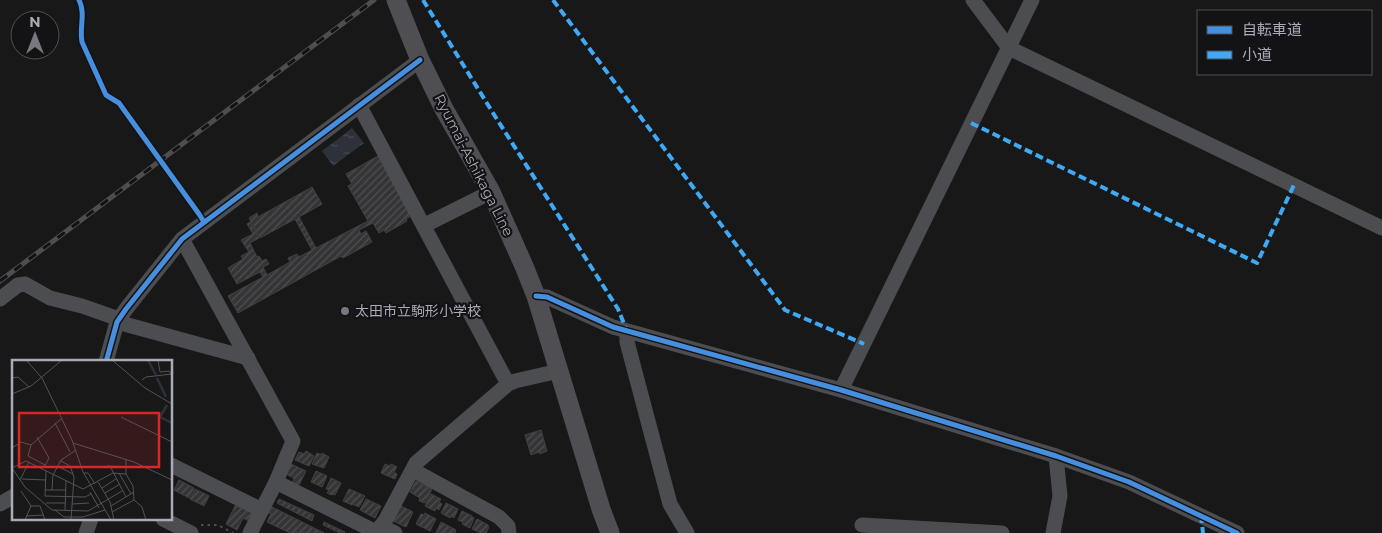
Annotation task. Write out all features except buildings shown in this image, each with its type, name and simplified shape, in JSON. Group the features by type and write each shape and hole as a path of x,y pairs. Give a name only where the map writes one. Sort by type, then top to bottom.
{"main road":[{"name":"Ryumai-Ashikaga Line","path":"396,0 420,60 444,109 491,192 524,266 536,296 610,533"}],"street":[{"path":"972,0 1009,48 1382,228"},
{"path":"841,390 1032,0"},
{"path":"107,360 118,321 182,239 420,60"},
{"path":"359,105 425,225 508,384"},
{"path":"425,225 491,192"},
{"path":"182,239 293,441 276,482 250,533"},
{"path":"0,300 18,285 24,284 50,298 82,306 118,321 248,358"},
{"path":"536,296 547,297 613,327 841,390 1056,456 1129,482 1237,533"},
{"path":"627,331 627,342 670,504 687,533"},
{"path":"276,482 382,531 386,519 416,462 508,384 559,371"},
{"path":"1052,533 1060,496 1056,456"},
{"path":"172,465 262,510"},
{"path":"413,470 499,517 508,526 509,533"},
{"path":"0,504 12,497"},
{"path":"86,533 91,520"},
{"path":"166,520 195,529"},
{"path":"862,525 895,530 1002,533"}],"path":[{"path":"195,529 218,525 233,533"}],"water":[{"path":"352,128 364,143 333,166 322,151"}],"railway":[{"path":"0,281 374,0"}],"marked path":[{"path":"423,0 618,309 627,331"},
{"path":"553,0 785,310 864,344"},
{"path":"971,123 1257,263 1294,185"},
{"path":"1201,515 1203,533"}],"cycle path":[{"path":"79,0 82,10 82,42 106,95 119,103 204,222"},
{"path":"107,360 117,322 182,239 420,60"},
{"path":"536,296 547,297 613,327 841,390 1056,456 1129,482 1237,533"}],"place":[{"name":"太田市立駒形小学校","path":"345,311"}]}
